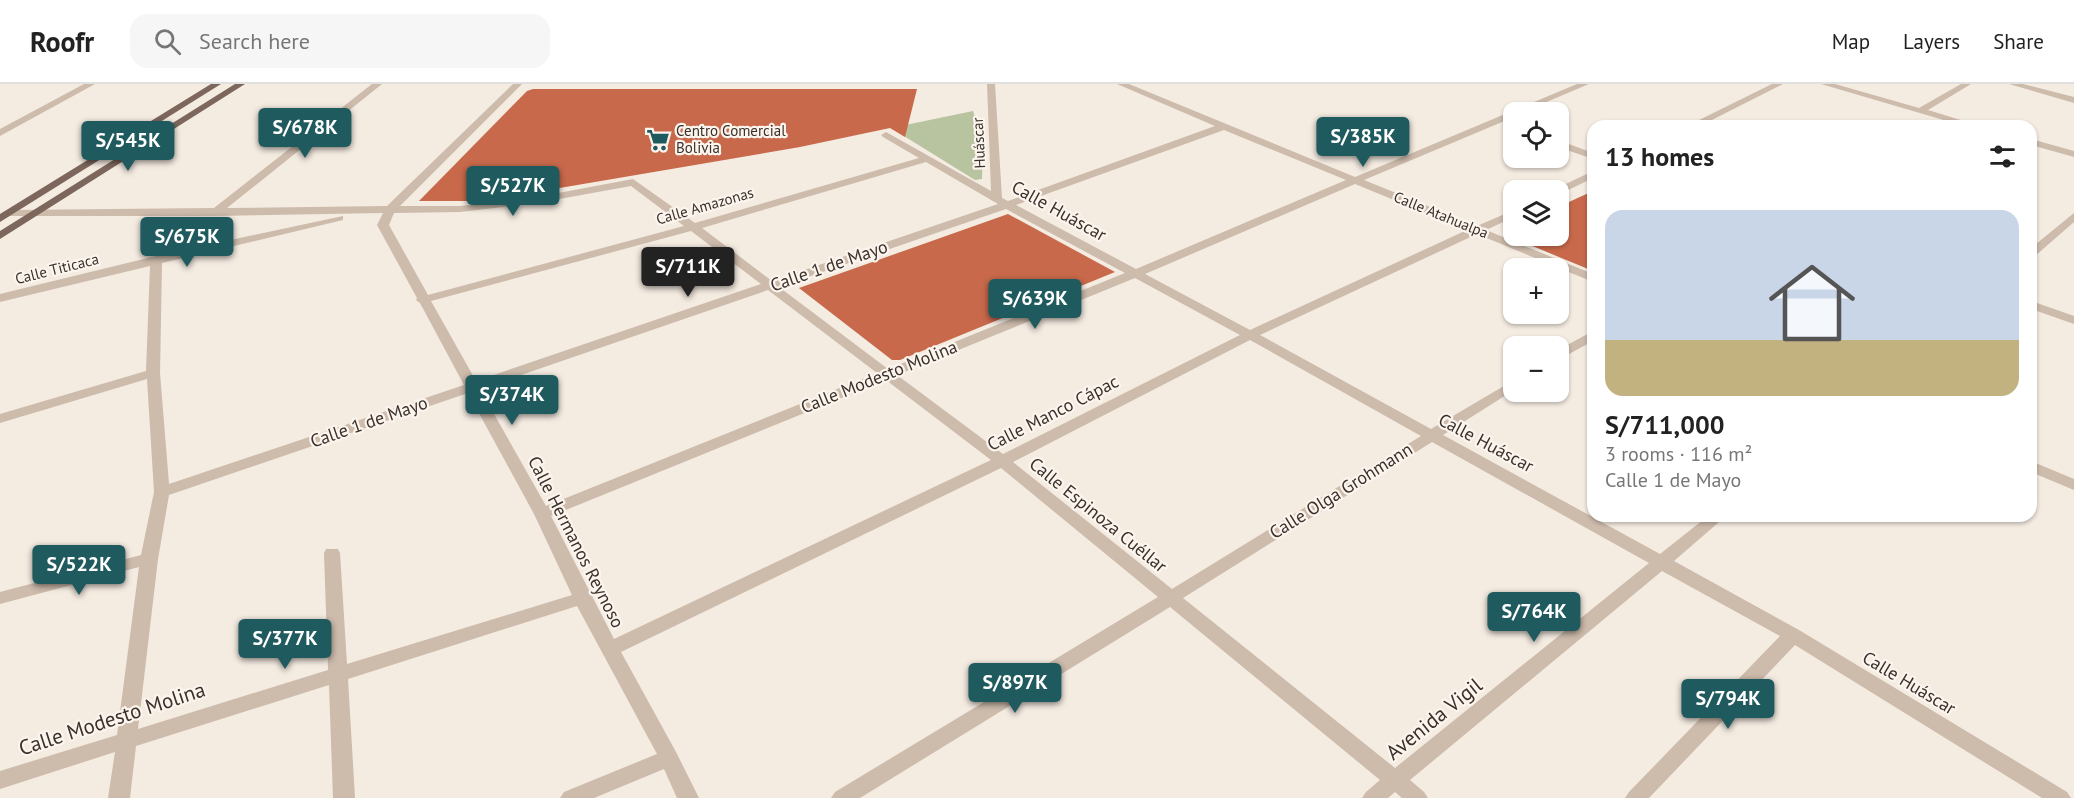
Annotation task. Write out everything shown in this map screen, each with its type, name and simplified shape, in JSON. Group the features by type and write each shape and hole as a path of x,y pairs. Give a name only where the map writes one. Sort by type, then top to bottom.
{"main road":[{"path":"5,216 217,84"},
{"path":"0,236 241,84"}],"street":[{"path":"0,134 91,84"},
{"path":"214,213 378,84"},
{"path":"5,216 37,213 389,211 518,84"},
{"name":"Huáscar","path":"991,84 1002,202"},
{"name":"Calle Atahualpa","path":"1121,84 1587,275"},
{"name":"Calle Modesto Molina","path":"1542,102 1585,84"},
{"path":"1704,120 1779,84"},
{"path":"1825,84 1952,120"},
{"path":"1920,111 1967,84"},
{"path":"2013,84 2074,100"},
{"name":"Calle Modesto Molina","path":"542,514 1134,274 1503,117"},
{"path":"1496,120 1503,123"},
{"name":"Calle 1 de Mayo","path":"162,492 770,286 1002,202 1222,127"},
{"name":"Calle Huáscar","path":"886,135 1002,202 1250,335 1587,521"},
{"path":"2037,144 2074,154"},
{"path":"1569,147 1587,154"},
{"name":"Calle Amazonas","path":"422,300 694,227 927,159"},
{"path":"1569,186 1587,177"},
{"name":"Calle Espinoza Cuéllar","path":"389,211 460,209 537,200 633,182 1002,461 1417,798"},
{"name":"Calle Titicaca","path":"0,298 367,211"},
{"name":"Calle Hermanos Reynoso","path":"389,211 383,225 422,300 542,514 582,598 669,758 688,798"},
{"path":"2037,249 2074,216"},
{"name":"Calle Manco Cápac","path":"610,649 1002,461 1250,335 1503,218"},
{"path":"118,798 149,559 162,492 153,373 156,260"},
{"path":"2037,307 2074,320"},
{"path":"1569,349 1587,339"},
{"path":"0,418 153,373"},
{"name":"Calle Olga Grohmann","path":"842,798 1503,391"},
{"path":"2037,469 2074,485"},
{"name":"Calle Huáscar","path":"1590,522 1793,635 2060,798"},
{"name":"Avenida Vigil","path":"1373,798 1711,522"},
{"path":"332,553 336,674 344,798"},
{"path":"0,598 149,559"},
{"name":"Calle Modesto Molina","path":"0,780 582,598"},
{"path":"1636,798 1793,635"},
{"path":"570,798 669,758"}],"green space":[{"path":"973,111 983,144 982,179 975,180 891,128"}],"building":[{"name":"Centro Comercial Bolivia","path":"533,89 917,89 905,137 890,128 800,147 542,191 469,201 419,201 527,91"},
{"path":"1587,194 1587,269 1569,261 1569,258 1561,258 1532,246 1569,246 1569,202"},
{"path":"1008,214 1115,272 900,360 892,360 799,288"}],"place":[{"name":"Centro Comercial Bolivia","path":"658,140"}]}
